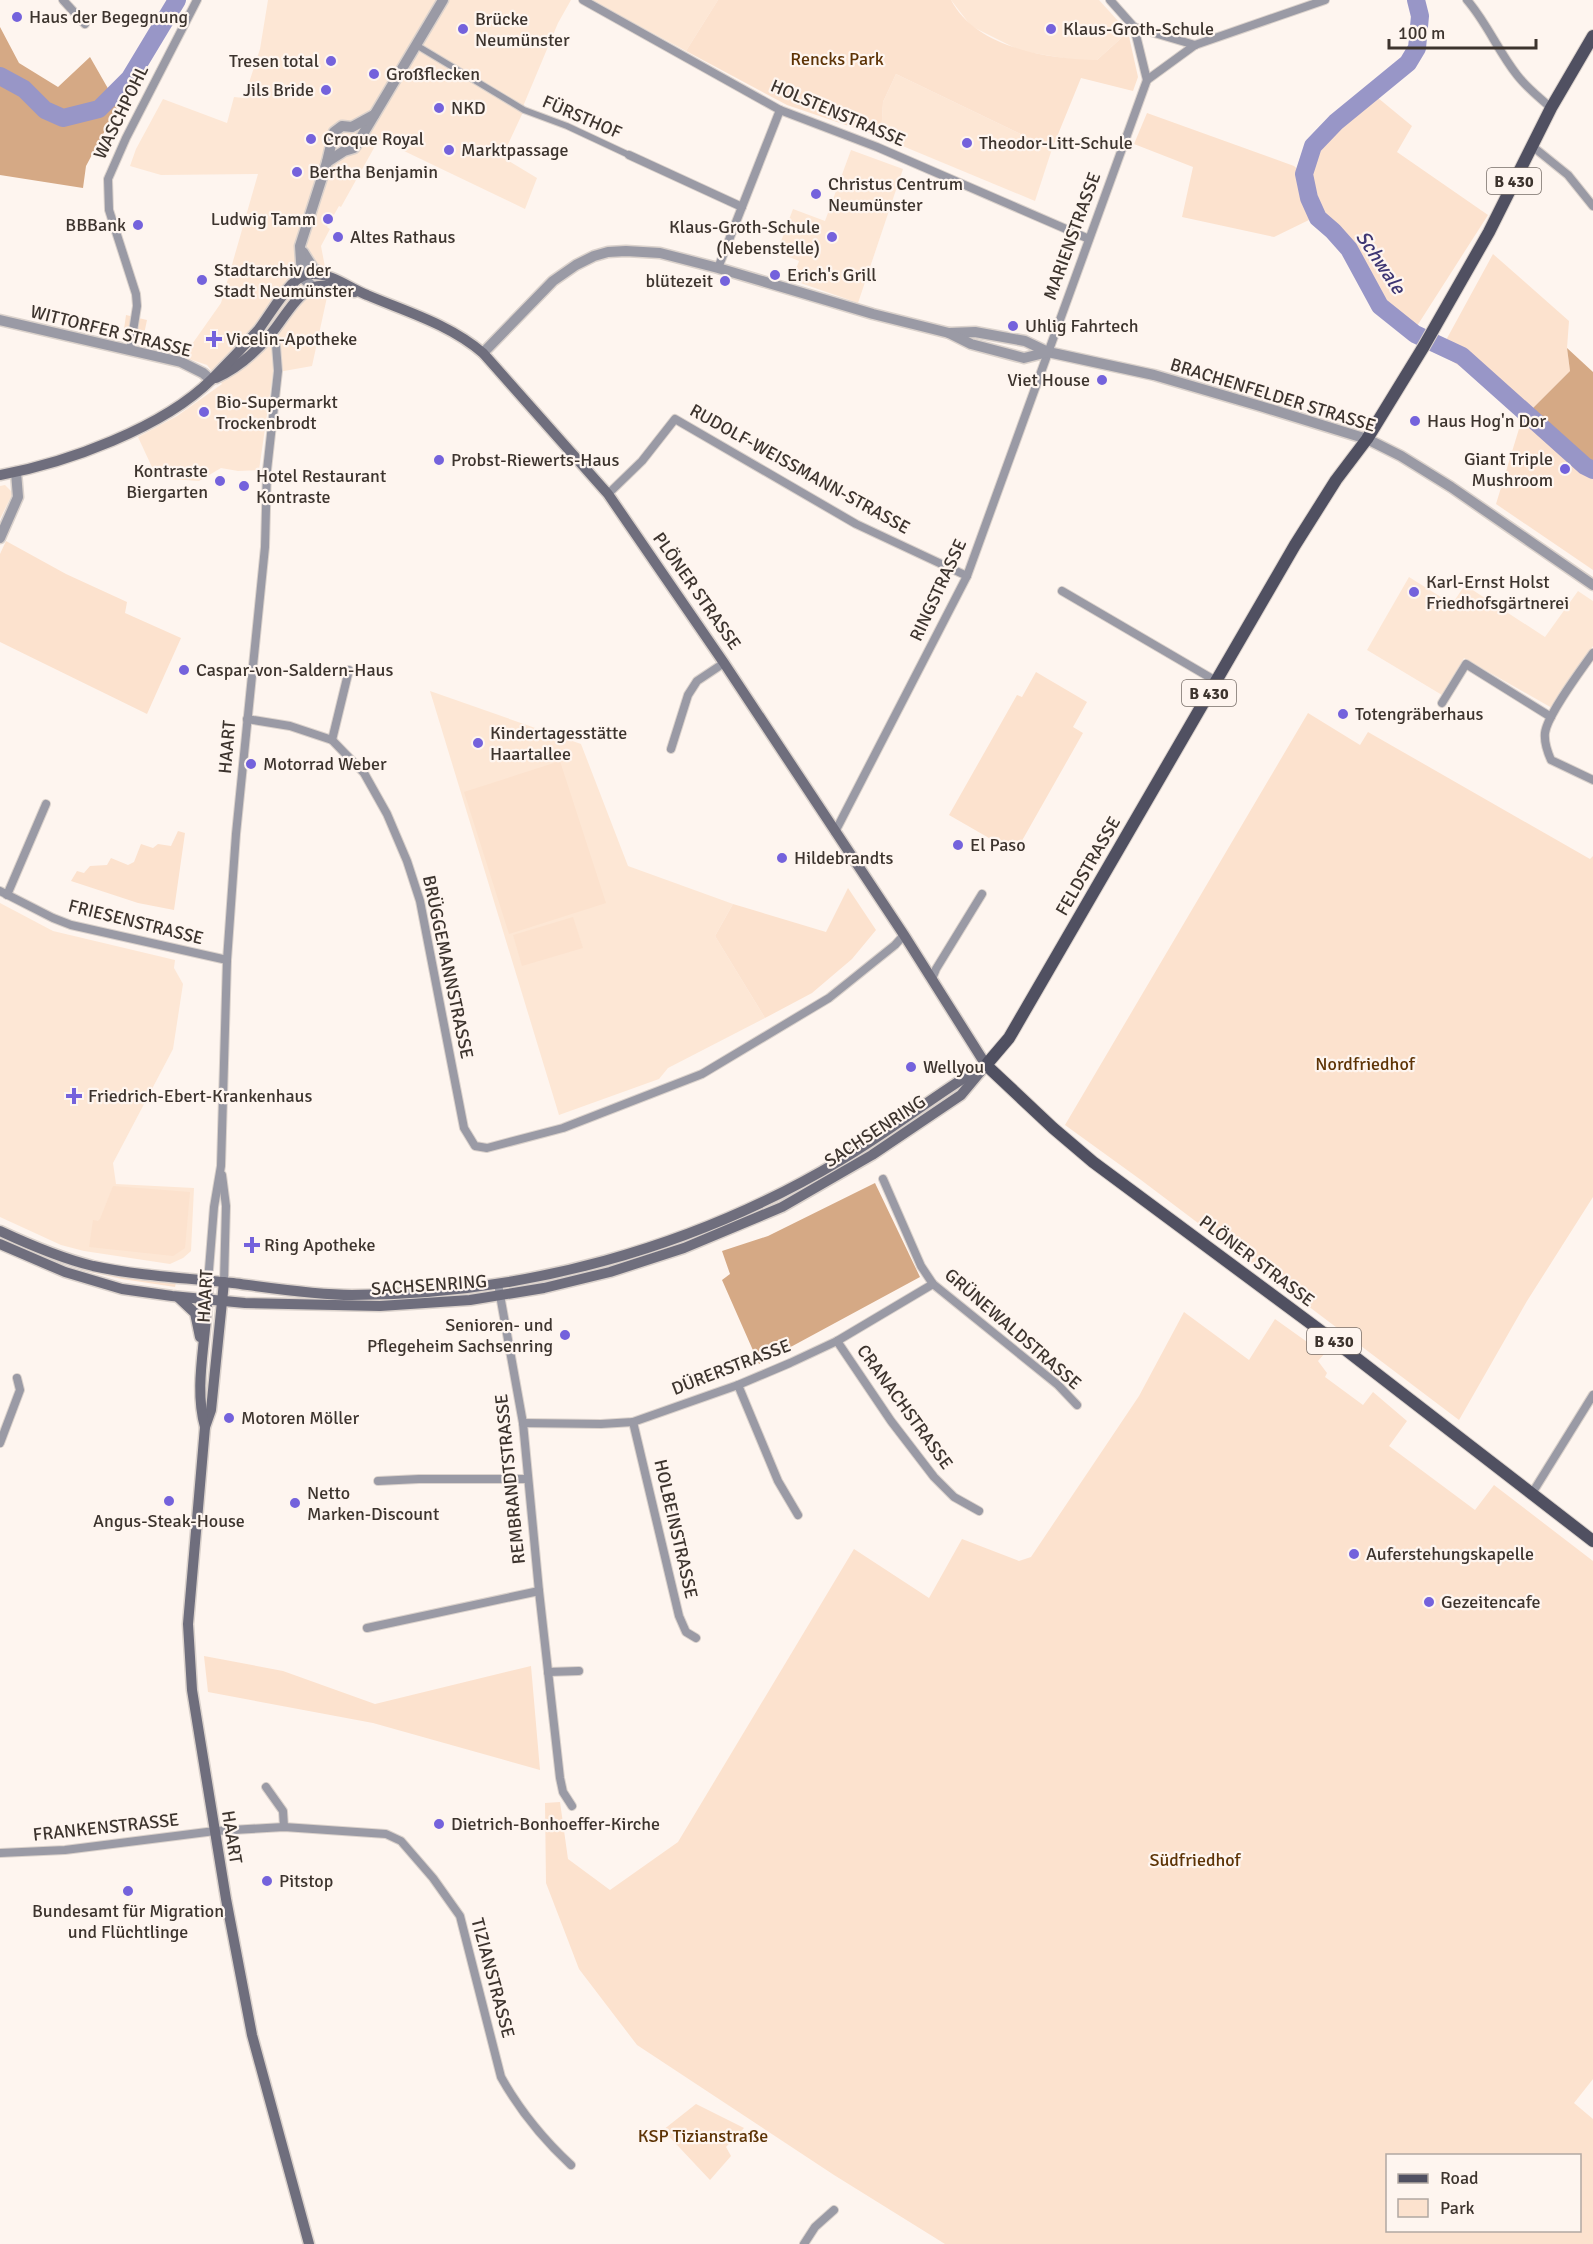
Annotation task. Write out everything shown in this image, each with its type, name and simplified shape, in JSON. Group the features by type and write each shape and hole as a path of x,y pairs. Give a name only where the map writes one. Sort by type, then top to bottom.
{"main road":[{"name":"B 430","path":"1367,439 1424,346 1489,232 1551,108 1593,36"},
{"name":"PLÖNER STRASSE","path":"302,277 309,273 338,280 364,294 443,326 468,340 483,353 608,494 724,663 904,935 986,1065 1093,1162 1333,1340 1593,1541"},
{"path":"294,303 302,277"},
{"path":"211,381 249,340 286,291 302,277"},
{"name":"PLÖNER STRASSE","path":"314,287 322,286 364,294"},
{"path":"0,475 55,463 133,431 173,408 211,381 234,370 270,335 294,303 314,287"},
{"path":"270,314 268,326 270,335"},
{"name":"FELDSTRASSE","path":"986,1065 1009,1038 1295,545 1336,480 1367,439"},
{"name":"SACHSENRING","path":"0,1231 45,1251 95,1266 208,1282 350,1295 410,1293 498,1284 562,1272 634,1253 770,1199 840,1161 986,1065"},
{"name":"SACHSENRING","path":"0,1244 38,1262 92,1281 122,1289 206,1300 301,1306 380,1306 501,1296 544,1288 636,1265 684,1248 782,1206 872,1155 961,1095 986,1065"},
{"name":"HAART","path":"205,1427 201,1411 201,1349 205,1329 208,1282"},
{"name":"HAART","path":"224,1282 211,1410 205,1427 188,1624 195,1717 252,2035 309,2244"},
{"path":"178,1297 195,1313 200,1328 201,1349"}],"street":[{"path":"63,0 85,24"},
{"name":"WASCHPOHL","path":"130,350 137,306 136,294 109,210 108,179 126,138 197,0"},
{"path":"327,162 344,151 354,148 443,0"},
{"name":"HOLSTENSTRASSE","path":"583,0 780,110 877,147 1089,239"},
{"path":"1110,0 1134,27 1147,80 1195,45 1325,0"},
{"path":"1467,0 1480,16 1516,74 1551,108"},
{"path":"1134,27 1195,45"},
{"name":"FÜRSTHOF","path":"416,45 524,110 567,126 742,207"},
{"name":"MARIENSTRASSE","path":"1048,352 1147,80"},
{"path":"718,268 780,110"},
{"path":"352,127 374,115"},
{"path":"314,287 302,277 300,246 333,142 334,132 347,125 356,130 358,139"},
{"path":"333,142 344,151"},
{"path":"1532,146 1568,175 1593,206"},
{"path":"300,246 306,260 323,275"},
{"name":"BRACHENFELDER STRASSE","path":"483,353 553,282 576,265 608,252 643,251 660,253 718,268 873,314 949,333 971,344 1024,358 1048,352"},
{"name":"WITTORFER STRASSE","path":"0,320 181,362 203,373 211,381"},
{"name":"BRACHENFELDER STRASSE","path":"949,333 975,332 1025,341 1048,352 1137,371 1193,386 1367,439 1401,456 1451,487 1593,585"},
{"name":"HAART","path":"208,1282 220,1166 227,960 246,719 265,547 267,470 278,371 276,345 270,335"},
{"name":"RINGSTRASSE","path":"835,832 967,576 1048,352"},
{"name":"RUDOLF-WEISSMANN-STRASSE","path":"608,494 642,461 675,419 856,524 967,576"},
{"path":"0,538 18,497 16,472"},
{"path":"1062,591 1216,681"},
{"path":"1593,653 1551,717 1545,731 1545,745 1551,760 1593,780"},
{"path":"671,748 688,694 697,681 724,663"},
{"path":"1442,703 1466,664 1551,717"},
{"path":"332,740 349,670"},
{"name":"BRÜGGEMANNSTRASSE","path":"246,719 290,726 332,740 364,773 387,814 407,861 422,912 464,1128 474,1146 487,1148 563,1128 702,1074 829,998 895,945 904,935"},
{"name":"FRIESENSTRASSE","path":"46,804 4,893 71,925 227,960"},
{"path":"932,979 982,894"},
{"name":"HAART","path":"220,1166 226,1206 224,1282"},
{"name":"GRÜNEWALDSTRASSE","path":"883,1179 921,1266 933,1284 1058,1385 1077,1405"},
{"name":"REMBRANDTSTRASSE","path":"498,1284 523,1423 538,1591 560,1778 563,1792 572,1806"},
{"name":"DÜRERSTRASSE","path":"523,1423 633,1422 738,1385 837,1341 933,1284"},
{"name":"CRANACHSTRASSE","path":"837,1341 891,1421 934,1477 954,1497 979,1511"},
{"path":"0,1443 20,1390 17,1378"},
{"path":"738,1385 777,1481 798,1515"},
{"path":"1532,1495 1593,1395"},
{"name":"HOLBEINSTRASSE","path":"633,1422 679,1616 686,1632 696,1638"},
{"path":"378,1481 528,1479"},
{"path":"367,1628 538,1591"},
{"path":"548,1672 579,1671"},
{"path":"266,1787 283,1811 284,1827"},
{"name":"TIZIANSTRASSE","path":"214,1831 284,1827 386,1834 401,1841 433,1878 460,1916 501,2077 514,2101 538,2132 571,2165"},
{"name":"FRANKENSTRASSE","path":"0,1854 65,1850 214,1831"},
{"path":"804,2244 814,2227 834,2210"}],"shaded area":[{"path":"268,0 571,0 558,23 524,104 524,110 502,157 537,178 525,209 379,139 341,207 339,206 327,227 330,229 321,246 329,288 312,366 273,373 259,470 238,471 221,468 199,481 157,478 138,437 177,416 222,384 207,365 183,357 221,303 258,174 161,175 130,166 136,149 163,99 227,123 234,97 244,98 260,49"},
{"path":"591,0 718,0 686,51"},
{"name":"Klaus-Groth-Schule","path":"951,0 1099,0 1128,32 1097,60 1075,60 1021,51 971,26"},
{"path":"0,27 19,63 58,87 90,57 118,106 86,166 83,188 0,175"},
{"name":"Theodor-Litt-Schule","path":"896,74 1052,149 1035,201 881,137 883,102"},
{"name":"Klaus-Groth-Schule (Nebenstelle)","path":"851,150 903,169 858,303 792,280 799,261 777,252 793,209 825,221"},
{"path":"1567,348 1593,372 1593,472 1522,419 1570,371"},
{"path":"5,485 13,493 0,519 0,486"},
{"path":"1409,577 1452,604 1465,585 1545,637 1578,591 1593,601 1593,646 1552,708 1464,658 1442,695 1367,650"},
{"path":"430,691 581,744 628,866 733,904 715,936 765,1018 668,1068 659,1079 559,1115"},
{"name":"Friedrich-Ebert-Krankenhaus","path":"0,903 53,931 175,960 174,968 183,984 173,1049 113,1163 116,1184 194,1188 191,1251 183,1258 170,1264 84,1251 61,1245 0,1217"},
{"path":"875,1183 920,1277 759,1364 722,1280 730,1274 722,1251 768,1236"}],"green space":[{"name":"Rencks Park","path":"718,0 951,0 962,16 995,40 1036,53 1078,59 1097,60 1128,32 1138,77 1133,91 1081,78 1052,149 896,74 883,102 881,137 787,105 686,51"},
{"path":"1372,93 1412,126 1397,152 1488,215 1410,337 1373,305 1360,272 1346,249 1311,219 1274,237 1182,217 1193,167 1134,144 1147,113 1294,166 1303,174 1313,146 1336,122"},
{"path":"1493,254 1569,321 1567,348 1570,371 1522,419 1469,372 1439,353"},
{"path":"126,315 147,320 143,339 138,338 137,340 123,336"},
{"path":"1522,419 1593,472 1593,570 1496,504"},
{"path":"6,541 66,574 127,602 125,613 181,638 147,714 0,642 0,554"},
{"path":"1036,672 1087,702 1073,727 1083,733 1015,853 949,815 1017,695 1022,697"},
{"name":"Nordfriedhof","path":"1308,713 1360,745 1368,732 1590,859 1593,856 1593,1197 1527,1301 1459,1420 1065,1125"},
{"path":"560,761 606,903 509,934 464,792"},
{"path":"178,831 185,833 174,910 138,903 71,881 77,871 84,873 90,866 107,865 111,858 128,865 134,862 141,844 153,848 158,844 171,846"},
{"path":"848,888 876,930 852,959 812,993 765,1018 715,936 733,904 826,932"},
{"path":"573,917 583,948 522,966 513,935"},
{"path":"113,1186 190,1192 185,1248 173,1256 89,1247 93,1220 100,1219"},
{"path":"80,1268 176,1283 175,1287 122,1279"},
{"name":"Südfriedhof","path":"1184,1312 1249,1360 1275,1319 1324,1354 1318,1361 1327,1373 1325,1377 1363,1405 1373,1392 1407,1421 1389,1446 1475,1510 1494,1485 1593,1561 1593,2079 1574,2103 1593,2119 1593,2244 945,2244 834,2175 637,2045 579,1969 546,1883 545,1803 560,1802 568,1859 610,1890 678,1842 854,1549 929,1598 962,1539 1019,1561 1031,1557 1139,1396"},
{"path":"204,1656 283,1671 375,1704 531,1666 540,1770 373,1723 208,1692"},
{"name":"KSP Tizianstraße","path":"696,2104 744,2128 726,2147 731,2156 710,2180 663,2130"}],"waterway":[{"name":"Schwale","path":"0,76 24,89 45,110 63,118 99,109 130,78 177,0"},
{"name":"Schwale","path":"1416,0 1420,16 1417,48 1408,63 1336,122 1313,146 1304,174 1309,198 1318,218 1349,249 1380,306 1415,334 1462,356 1585,466 1593,470"}],"place":[{"name":"Haus der Begegnung","path":"17,17"},
{"name":"Brücke Neumünster","path":"463,29"},
{"name":"Klaus-Groth-Schule","path":"1051,29"},
{"name":"Tresen total","path":"331,61"},
{"name":"Großflecken","path":"374,74"},
{"name":"Jils Bride","path":"326,90"},
{"name":"NKD","path":"439,108"},
{"name":"Croque Royal","path":"311,139"},
{"name":"Theodor-Litt-Schule","path":"967,143"},
{"name":"Marktpassage","path":"449,150"},
{"name":"Bertha Benjamin","path":"297,172"},
{"name":"Christus Centrum Neumünster","path":"816,194"},
{"name":"Ludwig Tamm","path":"328,219"},
{"name":"BBBank","path":"138,225"},
{"name":"Altes Rathaus","path":"338,237"},
{"name":"Klaus-Groth-Schule (Nebenstelle)","path":"832,237"},
{"name":"Erich's Grill","path":"775,275"},
{"name":"Stadtarchiv der Stadt Neumünster","path":"202,280"},
{"name":"blütezeit","path":"725,281"},
{"name":"Uhlig Fahrtech","path":"1013,326"},
{"name":"Vicelin-Apotheke","path":"214,339"},
{"name":"Viet House","path":"1102,380"},
{"name":"Bio-Supermarkt Trockenbrodt","path":"204,412"},
{"name":"Haus Hog'n Dor","path":"1415,421"},
{"name":"Probst-Riewerts-Haus","path":"439,460"},
{"name":"Giant Triple Mushroom","path":"1565,469"},
{"name":"Kontraste Biergarten","path":"220,481"},
{"name":"Hotel Restaurant Kontraste","path":"244,486"},
{"name":"Karl-Ernst Holst Friedhofsgärtnerei","path":"1414,592"},
{"name":"Caspar-von-Saldern-Haus","path":"184,670"},
{"name":"Totengräberhaus","path":"1343,714"},
{"name":"Kindertagesstätte Haartallee","path":"478,743"},
{"name":"Motorrad Weber","path":"251,764"},
{"name":"El Paso","path":"958,845"},
{"name":"Hildebrandts","path":"782,858"},
{"name":"Wellyou","path":"911,1067"},
{"name":"Friedrich-Ebert-Krankenhaus","path":"74,1096"},
{"name":"Ring Apotheke","path":"252,1245"},
{"name":"Senioren- und Pflegeheim Sachsenring","path":"565,1335"},
{"name":"Motoren Möller","path":"229,1418"},
{"name":"Angus-Steak-House","path":"169,1501"},
{"name":"Netto Marken-Discount","path":"295,1503"},
{"name":"Auferstehungskapelle","path":"1354,1554"},
{"name":"Gezeitencafe","path":"1429,1602"},
{"name":"Dietrich-Bonhoeffer-Kirche","path":"439,1824"},
{"name":"Pitstop","path":"267,1881"},
{"name":"Bundesamt für Migration und Flüchtlinge","path":"128,1891"}]}
